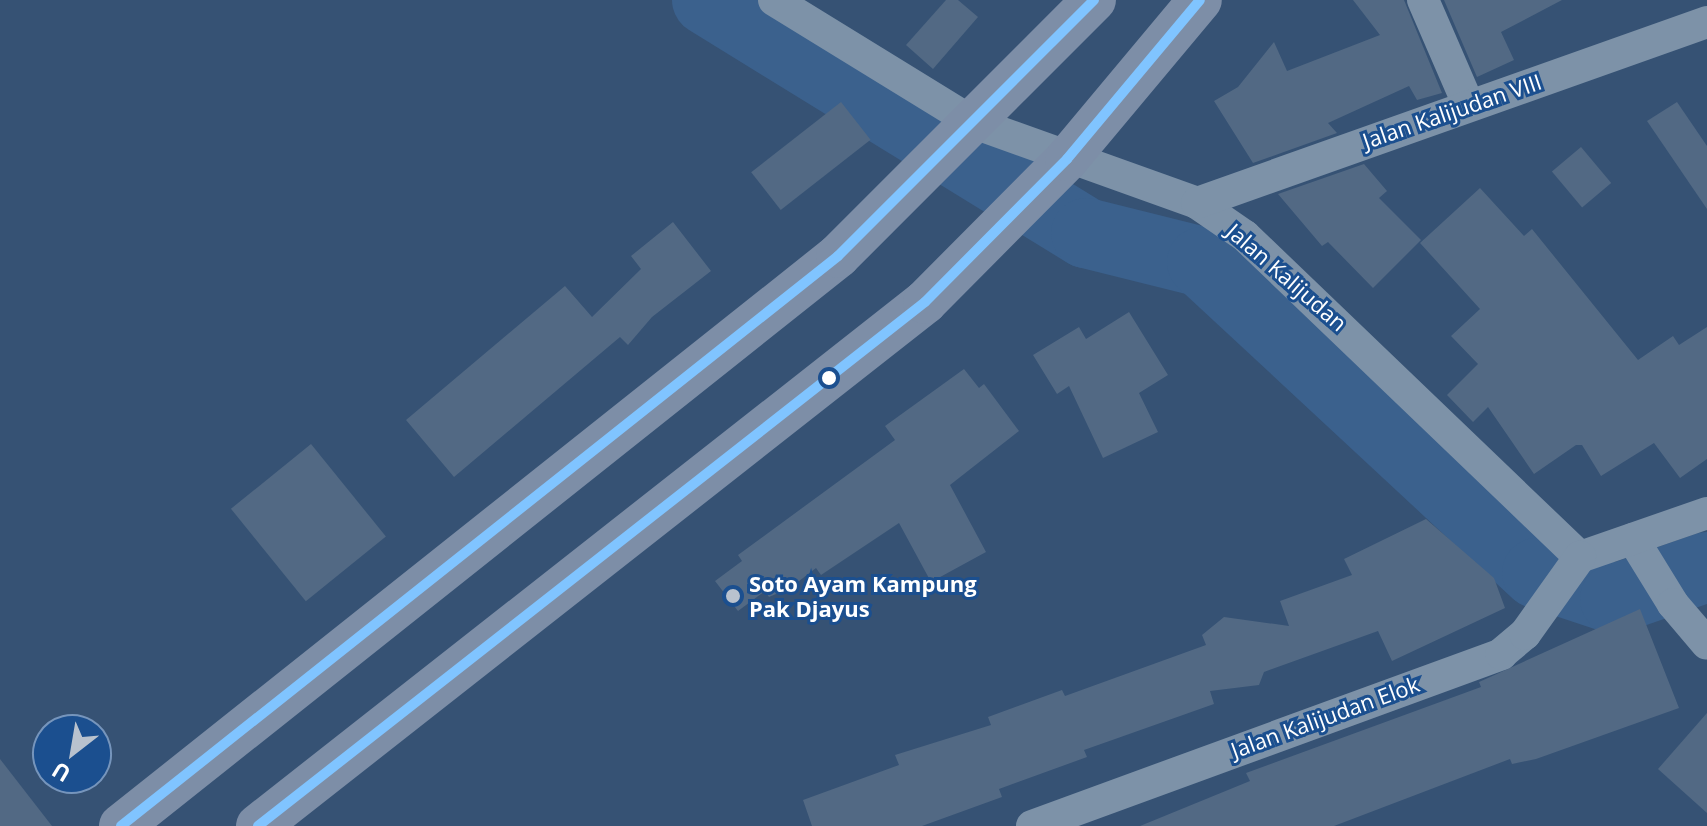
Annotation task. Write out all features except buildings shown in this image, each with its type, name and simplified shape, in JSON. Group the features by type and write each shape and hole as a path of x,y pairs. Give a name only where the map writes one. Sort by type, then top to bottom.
{"main road":[{"path":"121,826 838,256 1094,0"},
{"path":"258,826 925,302 1057,169 1200,0"}],"street":[{"name":"Jalan Kalijudan","path":"774,0 965,131 1057,169 1197,203 1284,269 1575,566"},
{"path":"1423,0 1468,104"},
{"name":"Jalan Kalijudan VIII","path":"1197,203 1468,104 1707,22"},
{"path":"1575,566 1633,539 1707,513"},
{"path":"1633,539 1673,604 1707,644"},
{"name":"Jalan Kalijudan Elok","path":"1032,826 1501,654 1538,618 1575,566"}],"waterway":[{"path":"707,0 1086,233 1202,262 1537,573 1615,599 1707,567"}],"transit line":[{"path":"121,826 838,256 1094,0"},
{"path":"258,826 925,302 1067,159 1200,0"}],"place":[{"name":"Soto Ayam Kampung Pak Djayus","path":"733,596"}]}
